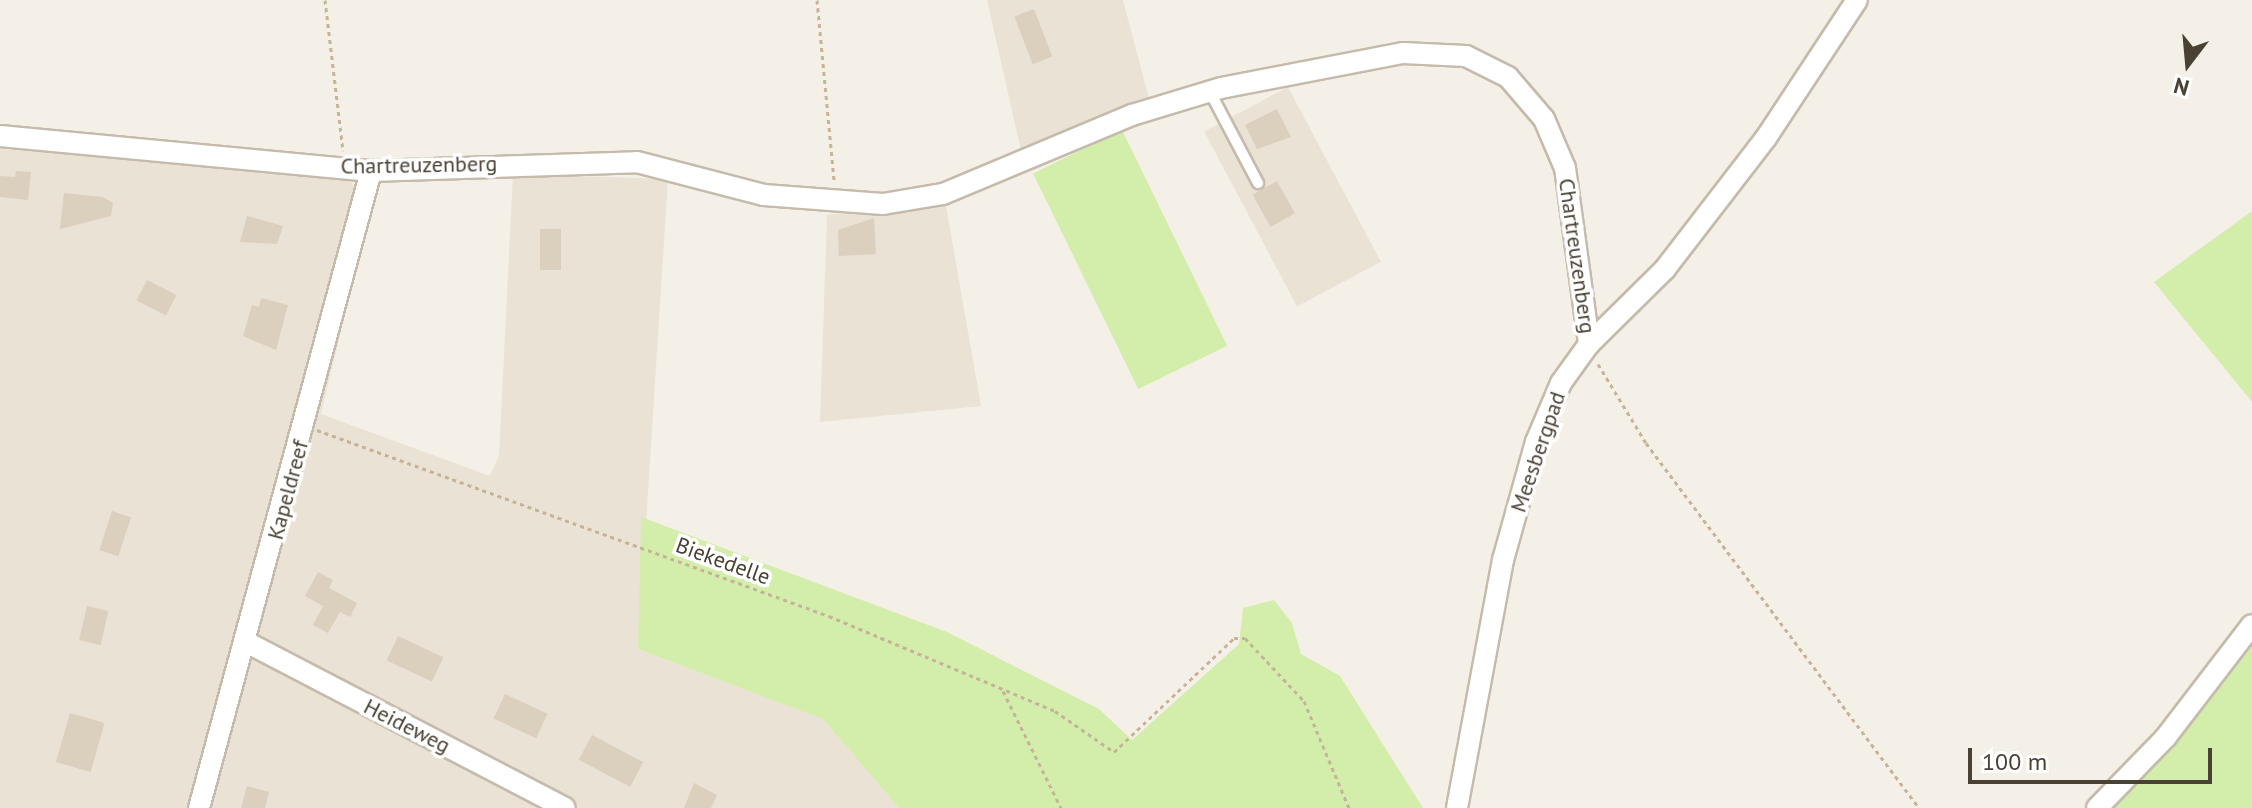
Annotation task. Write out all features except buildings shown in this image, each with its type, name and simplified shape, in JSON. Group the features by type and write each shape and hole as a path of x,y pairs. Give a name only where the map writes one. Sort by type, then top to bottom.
{"street":[{"name":"Meesbergpad","path":"1457,808 1518,500 1561,383 1589,344 1665,269 1766,138 1857,0"},
{"name":"Chartreuzenberg","path":"0,136 371,171 637,162 835,205 943,194 1210,92 1403,53 1466,56 1508,77 1544,119 1565,168 1589,344"},
{"name":"Kapeldreef","path":"199,808 248,643 371,171"},
{"path":"2097,808 2166,737 2252,625"},
{"name":"Heideweg","path":"248,643 565,808"}],"lane":[{"path":"1210,92 1258,183"}],"path":[{"path":"325,0 345,169"},
{"path":"817,0 835,205"},
{"name":"Chartreuzenberg","path":"1589,344 1646,443 1919,808"},
{"name":"Biekedelle","path":"304,425 829,616 1055,711 1114,752 1234,638 1245,638 1304,701 1349,808"},
{"path":"1003,691 1061,808"}],"shaded area":[{"path":"987,0 1123,0 1150,102 1022,155"},
{"path":"1288,87 1381,262 1297,306 1204,132"},
{"path":"0,149 344,173 358,192 373,196 321,414 490,476 499,455 513,174 668,179 638,649 824,719 899,808 0,808"},
{"path":"945,200 981,406 820,422 827,215"}],"green space":[{"path":"1122,130 1227,346 1138,389 1033,173"},
{"path":"2252,211 2252,402 2154,282"},
{"path":"641,517 947,632 1099,709 1132,740 1239,644 1243,608 1274,600 1292,623 1301,654 1340,676 1423,808 899,808 823,719 638,649"},
{"path":"2252,645 2252,808 2112,808 2185,731"}]}
